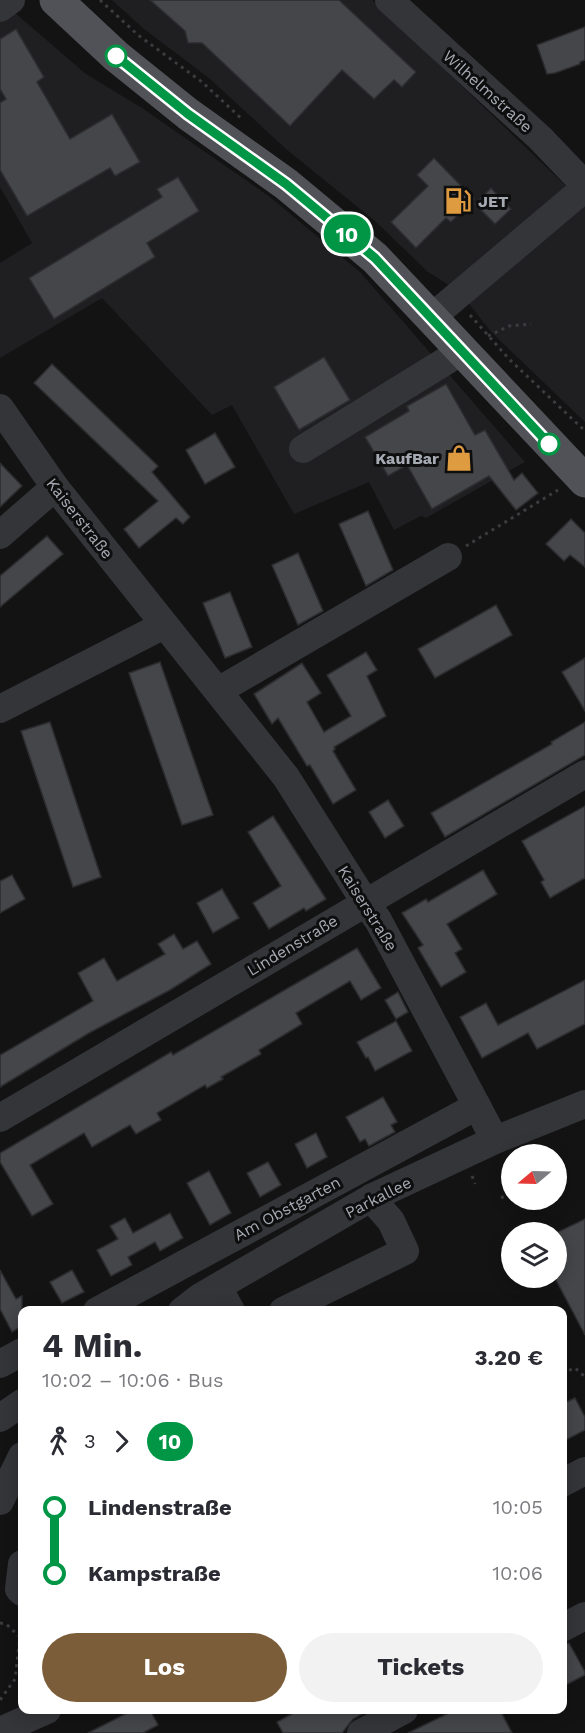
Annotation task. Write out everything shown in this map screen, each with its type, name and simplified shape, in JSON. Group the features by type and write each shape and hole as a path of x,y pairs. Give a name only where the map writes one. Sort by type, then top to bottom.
{"main road":[{"path":"56,0 116,56 188,114 286,184 375,258 443,307 475,343 582,479"}],"street":[{"path":"0,8 11,0"},
{"name":"Wilhelmstraße","path":"388,0 540,138 585,186"},
{"path":"443,307 585,186"},
{"path":"303,449 475,343"},
{"name":"Kaiserstraße","path":"0,408 55,488 286,777 378,920 495,1140"},
{"path":"0,535 55,488"},
{"path":"218,691 448,557"},
{"path":"0,709 164,625"},
{"name":"Lindenstraße","path":"0,1118 585,774"},
{"name":"Parkallee","path":"200,1306 225,1299 371,1198 495,1140 585,1104"},
{"name":"Am Obstgarten","path":"106,1306 477,1106"},
{"path":"293,1306 405,1251 391,1221 371,1198"},
{"path":"0,1364 18,1354"},
{"path":"0,1418 18,1406"},
{"path":"9,1498 18,1469"},
{"path":"567,1480 585,1471"},
{"path":"567,1625 585,1616"},
{"path":"0,1731 38,1714"},
{"path":"361,1733 397,1714"}],"path":[{"path":"443,307 475,343 509,359 585,431"},
{"path":"475,343 508,326 531,324"},
{"path":"448,557 582,479"},
{"path":"567,1371 575,1368 585,1377"},
{"path":"0,1623 6,1624 18,1635"},
{"path":"0,1700 15,1679 18,1654"}],"shaded area":[{"path":"0,0 86,74 142,108 270,197 360,272 525,462 426,518 421,516 394,530 369,482 294,514 232,405 212,415 102,298 0,358 0,263 32,243 0,187"},
{"path":"112,0 372,0 566,186 585,168 585,422 491,332 460,292 428,272 375,221 286,149 209,78 144,29"}],"building":[{"path":"150,0 339,0 416,72 402,87 394,80 374,99 342,70 290,126 202,43 188,43 185,31"},
{"path":"585,27 585,60 580,64 547,74 537,45"},
{"path":"16,29 44,77 37,82 70,139 112,114 140,162 115,176 110,168 27,216 0,170 0,103 6,99 0,89 0,39"},
{"name":"JET","path":"434,158 474,199 451,222 446,218 416,248 391,222 428,186 417,175"},
{"path":"178,177 199,211 147,243 155,257 54,319 29,278 162,197 157,189"},
{"path":"491,188 511,209 495,224 475,204"},
{"path":"324,357 350,400 299,430 274,387"},
{"path":"52,364 158,466 152,472 190,517 183,524 176,518 139,548 124,529 158,501 34,383"},
{"path":"446,384 475,435 485,430 514,480 522,473 538,493 516,510 489,476 432,509 407,465 388,476 365,437 409,411 407,406"},
{"path":"215,433 235,467 205,484 186,450"},
{"path":"0,463 22,486 0,507"},
{"path":"368,511 393,570 366,586 339,524"},
{"path":"571,519 585,533 585,567 570,555 564,561 546,544"},
{"path":"47,536 63,554 0,607 0,576"},
{"path":"298,553 323,611 298,625 272,565"},
{"path":"230,592 252,647 225,658 203,603"},
{"path":"496,605 512,635 435,678 418,649"},
{"path":"366,652 377,670 367,676 386,716 334,747 333,751 356,790 333,804 278,718 272,724 254,694 302,663 321,693 307,702 324,732 351,716 327,675"},
{"path":"585,658 585,711 562,672"},
{"path":"160,662 213,815 182,825 129,673"},
{"path":"50,722 101,877 73,887 21,731"},
{"path":"585,722 585,755 445,837 431,813 552,744 551,742"},
{"path":"388,800 404,826 385,838 369,812"},
{"path":"585,806 585,878 550,898 541,882 544,880 522,841"},
{"path":"273,816 326,899 306,911 304,908 269,929 253,903 281,886 248,832"},
{"path":"483,870 497,894 447,924 462,949 455,953 466,972 441,987 418,948 423,945 402,913 426,899 428,902"},
{"path":"12,875 25,899 0,913 0,881"},
{"path":"222,889 239,918 213,933 197,903"},
{"path":"174,934 183,949 197,941 211,964 170,990 89,1033 0,1087 0,1055 93,1001 78,973 104,958 117,981 165,954 158,944"},
{"path":"357,948 381,988 361,1000 350,981 296,1013 302,1024 259,1050 261,1054 221,1077 223,1079 207,1088 205,1085 157,1113 161,1120 136,1134 130,1125 92,1147 84,1133 30,1165 53,1204 32,1216 0,1162 0,1153 171,1052 173,1055"},
{"path":"585,980 585,1024 537,1049 528,1033 482,1058 460,1017 486,1003 498,1025"},
{"path":"398,992 408,1012 396,1019 385,1000"},
{"path":"396,1021 412,1051 375,1071 357,1042"},
{"path":"383,1097 397,1122 391,1125 395,1132 369,1146 365,1139 360,1142 346,1117"},
{"path":"316,1133 327,1157 307,1168 295,1144"},
{"path":"268,1162 281,1185 260,1197 247,1173"},
{"path":"209,1171 231,1213 210,1225 187,1183"},
{"path":"170,1213 183,1238 160,1251 155,1242 128,1257 132,1265 111,1276 97,1250 118,1239 110,1226 125,1218 133,1233"},
{"path":"585,1219 585,1335 560,1288 567,1288 567,1228"},
{"path":"0,1270 16,1299 22,1296 22,1306 18,1306 18,1328 12,1332 0,1309"},
{"path":"72,1270 84,1292 62,1303 50,1282"},
{"path":"575,1398 585,1417 585,1430 567,1439 567,1402"},
{"path":"567,1643 569,1643 585,1675 567,1684"},
{"path":"125,1714 152,1714 158,1725 143,1733 88,1733"},
{"path":"292,1714 362,1714 353,1719 342,1733 283,1733 277,1722"},
{"path":"447,1714 502,1714 512,1733 408,1733"}],"bus line":[{"name":"10","path":"116,56 188,114 286,184 375,258 549,444"}],"place":[{"name":"JET","path":"458,201"},
{"name":"KaufBar","path":"459,458"}]}
